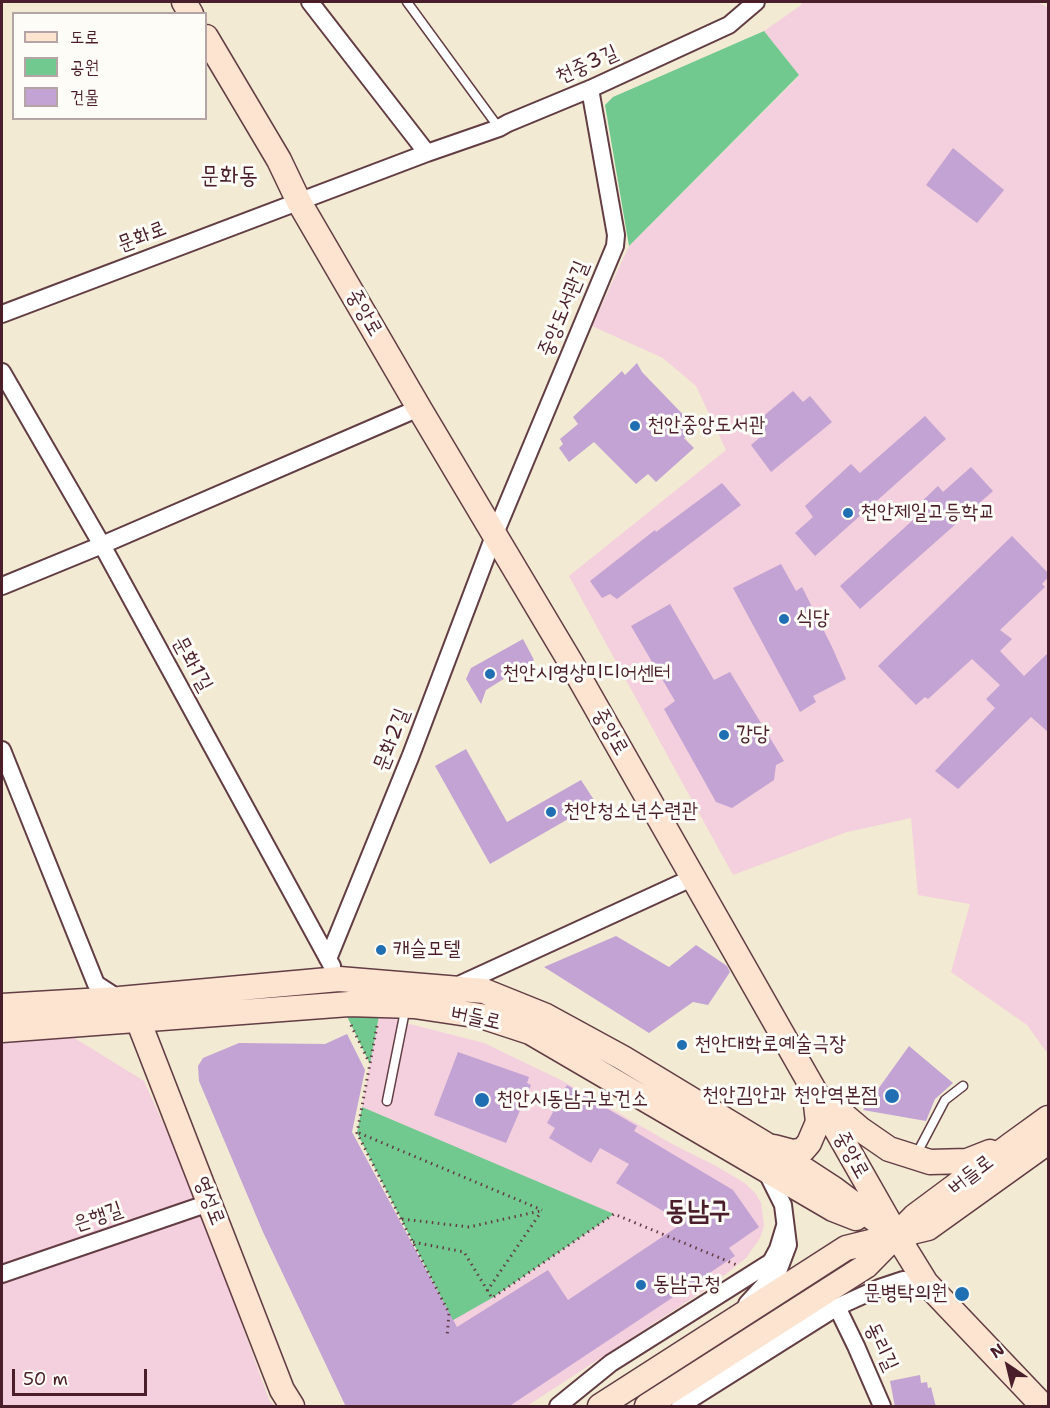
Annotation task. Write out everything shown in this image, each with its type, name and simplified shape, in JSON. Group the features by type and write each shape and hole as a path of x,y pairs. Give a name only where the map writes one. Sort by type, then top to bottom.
{"street":[{"path":"310,2 427,153"},
{"name":"천중3길","path":"299,202 499,128 590,89 729,25 756,2"},
{"name":"중앙로","path":"207,39 279,160 299,202 419,408 571,663 897,1236 926,1283 1043,1407"},
{"name":"중앙도서관길","path":"495,536 615,246 616,235 590,89"},
{"name":"문화로","path":"2,314 299,202"},
{"name":"문화1길","path":"2,372 102,545 334,969"},
{"path":"2,586 419,408"},
{"name":"문화2길","path":"334,969 411,755 495,536"},
{"path":"2,750 96,984 119,999"},
{"name":"버들로","path":"451,988 694,877"},
{"name":"버들로","path":"2,1006 268,987 334,969 451,988 484,991 546,1016 623,1058 765,1144 834,1189 897,1236"},
{"name":"영성로","path":"119,999 138,1020 282,1390 292,1407"},
{"name":"버들로","path":"2,1030 341,1004 406,1006 481,1016 530,1032 833,1209 897,1236 928,1228 1045,1150"},
{"path":"765,1144 793,1152 803,1150 809,1143 818,1122 815,1091"},
{"path":"815,1091 860,1129 889,1149 930,1162 967,1161 1012,1144"},
{"name":"버들로","path":"897,1236 915,1216 1048,1118"},
{"path":"730,1322 779,1269 788,1245 783,1205 764,1168"},
{"name":"은행길","path":"2,1274 209,1203"},
{"path":"558,1407 611,1363 771,1262 778,1249 784,1226"},
{"path":"600,1407 846,1248 897,1236"},
{"path":"647,1407 866,1266 897,1236"},
{"path":"680,1407 837,1307 903,1280 926,1283"},
{"name":"동리길","path":"837,1307 871,1378 882,1407"}],"lane":[{"path":"407,2 499,128"},
{"path":"387,1101 406,1006"},
{"path":"915,1157 945,1100 963,1086"}],"path":[{"path":"341,1004 370,1064"},
{"path":"381,1005 357,1133 449,1313 447,1336"},
{"path":"357,1133 542,1210"},
{"path":"401,1219 469,1227 542,1210"},
{"path":"487,1291 542,1210"},
{"path":"413,1242 464,1252 492,1298 614,1214 756,1272"}],"shaded area":[{"name":"천안제일고등학교","path":"803,2 1037,2 1048,8 1048,1054 1027,1025 951,972 970,904 918,895 911,818 847,832 733,875 569,576 726,450 696,386 663,358 592,326 629,246 799,76 764,31"},
{"path":"381,1005 398,1021 484,1043 563,1081 738,1179 756,1194 761,1203 764,1226 760,1238 746,1258 711,1286 527,1406 448,1406 452,1312 357,1133"},
{"path":"68,1034 144,1081 196,1196 269,1400 274,1406 2,1406 2,1038"}],"green space":[{"path":"764,31 799,75 629,246 605,105 613,97"},
{"path":"341,1004 381,1005 370,1064"},
{"path":"362,1107 614,1214 492,1298 448,1323 449,1313 357,1133"}],"building":[{"path":"953,148 1004,190 977,223 926,185"},
{"name":"천안중앙도서관","path":"637,363 642,372 696,428 684,438 694,448 656,482 648,474 636,484 594,442 569,462 559,448 563,444 560,439 578,424 573,417 622,371 625,375"},
{"path":"793,391 803,402 810,396 832,422 771,472 751,445 763,435 753,425"},
{"path":"925,416 946,439 815,556 795,533 813,517 805,506 851,464 860,473"},
{"path":"971,467 993,491 860,609 840,586 924,510 919,504 938,486 943,492"},
{"path":"722,483 741,505 617,599 610,594 602,598 590,581 655,530 656,532"},
{"path":"1012,536 1048,573 1048,577 1042,584 1045,587 1000,630 1012,639 1000,651 1024,676 1048,653 1048,732 1031,717 958,789 935,771 995,708 986,699 1000,685 972,659 928,699 925,697 916,705 878,666"},
{"name":"식당","path":"781,564 796,591 802,587 846,679 813,696 816,702 800,712 733,588"},
{"name":"강당","path":"670,604 714,680 730,672 784,761 776,765 774,780 732,808 716,802 664,709 675,701 631,626"},
{"name":"천안시영상미디어센터","path":"523,639 534,660 486,690 481,704 466,679 471,668"},
{"name":"천안청소년수련관","path":"466,749 507,822 581,780 596,803 490,864 435,766"},
{"path":"616,936 669,967 696,945 727,966 730,972 708,1005 693,1002 649,1033 544,967"},
{"path":"347,1034 365,1070 352,1132 457,1327 548,1270 568,1300 683,1223 616,1183 629,1164 600,1148 591,1163 549,1138 555,1128 547,1123 553,1112 551,1110 567,1085 637,1126 634,1131 733,1190 759,1227 729,1248 735,1256 508,1407 346,1407 263,1232 199,1081 198,1066 203,1058 239,1043 325,1044"},
{"path":"909,1046 953,1083 935,1099 926,1121 863,1110"},
{"name":"천안시동남구보건소","path":"458,1052 529,1077 527,1083 531,1085 506,1143 434,1115"},
{"path":"920,1375 921,1383 927,1382 928,1388 931,1387 936,1407 895,1407 890,1381"}],"place":[{"name":"천안중앙도서관","path":"635,426"},
{"name":"천안제일고등학교","path":"848,513"},
{"name":"식당","path":"784,619"},
{"name":"천안시영상미디어센터","path":"490,674"},
{"name":"강당","path":"724,735"},
{"name":"천안청소년수련관","path":"551,812"},
{"name":"캐슬모텔","path":"381,950"},
{"name":"천안대학로예술극장","path":"682,1045"},
{"name":"천안김안과 천안역본점","path":"892,1096"},
{"name":"천안시동남구보건소","path":"482,1100"},
{"name":"동남구청","path":"641,1285"},
{"name":"문병탁의원","path":"962,1294"}],"district":[{"name":"문화동","path":"229,177"},
{"name":"동남구","path":"698,1212"}]}
